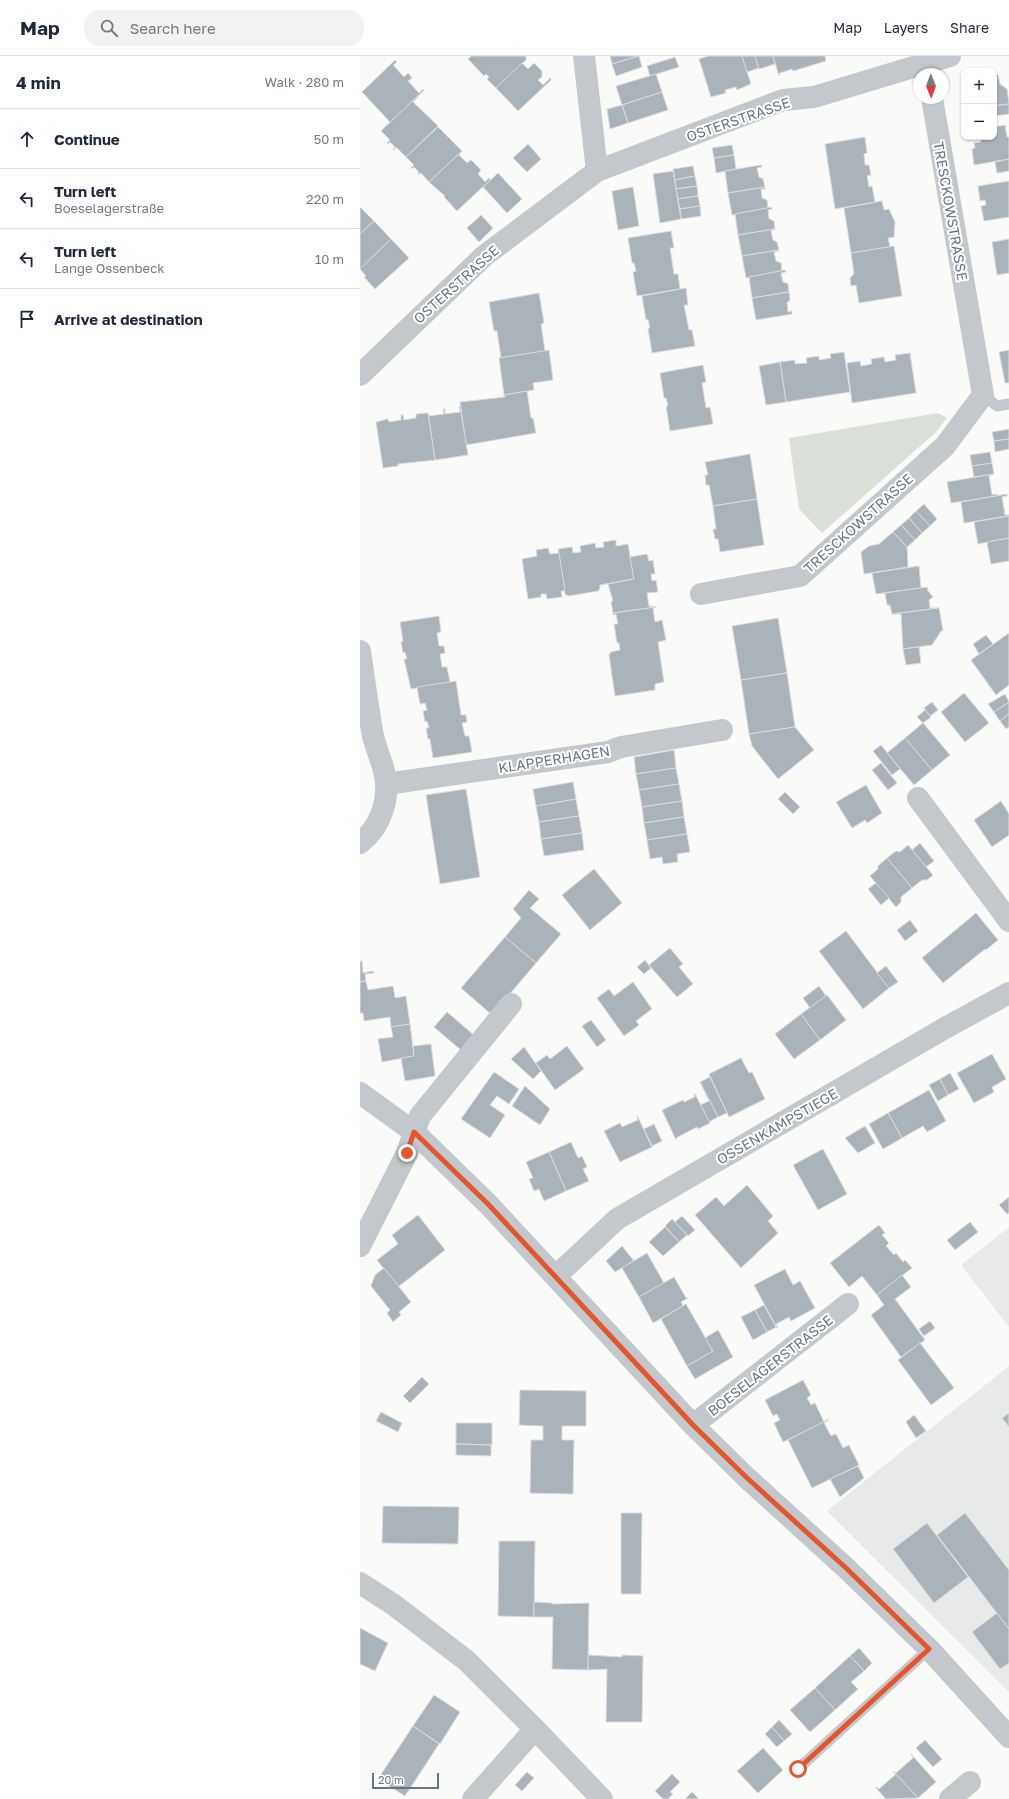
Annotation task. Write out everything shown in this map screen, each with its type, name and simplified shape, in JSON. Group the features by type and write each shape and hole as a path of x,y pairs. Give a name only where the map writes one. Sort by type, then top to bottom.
{"street":[{"path":"584,56 597,171"},
{"name":"OSTERSTRASSE","path":"929,68 950,56"},
{"name":"OSTERSTRASSE","path":"360,375 484,256 597,171 783,100 814,96 913,72"},
{"name":"TRESCKOWSTRASSE","path":"701,594 800,576 945,446 983,396 933,104"},
{"path":"360,651 373,735 385,772 386,784 382,813 369,836 360,843"},
{"name":"KLAPPERHAGEN","path":"386,784 608,752 621,747 722,730"},
{"path":"918,798 1009,921"},
{"name":"OSSENKAMPSTIEGE","path":"556,1276 617,1219 945,1028 1009,993"},
{"path":"360,1246 407,1153 420,1116 511,1004"},
{"name":"BOESELAGERSTRASSE","path":"360,1093 414,1132 488,1204 693,1425 746,1477 846,1568 929,1649 1009,1737"},
{"name":"BOESELAGERSTRASSE","path":"693,1425 848,1304"},
{"path":"360,1583 394,1605 467,1661 602,1799"},
{"path":"473,1799 535,1729"},
{"path":"950,1799 970,1782"}],"lane":[{"path":"983,396 997,406 1009,404"},
{"path":"798,1769 929,1649"}],"shaded area":[{"path":"938,413 947,418 935,433 822,533 799,509 789,438"},
{"path":"1009,1227 1009,1327 961,1265"},
{"path":"1009,1366 1009,1692 827,1511"}],"building":[{"path":"471,56 526,56 526,60 496,88 487,79 489,77 486,74 484,76 468,59"},
{"path":"610,56 639,56 612,64"},
{"path":"639,56 642,67 616,76 612,64"},
{"path":"708,56 742,56 751,84 737,90 736,87 725,90 726,93 711,97 699,59"},
{"path":"742,56 755,56 759,68 747,72"},
{"path":"755,56 773,56 775,64 759,69"},
{"path":"773,56 825,56 826,61 793,71 792,69 780,73 779,76"},
{"path":"675,57 679,67 650,76 647,66"},
{"path":"395,60 397,62 393,65 404,77 408,73 412,78 408,81 419,93 423,89 424,90 381,131 390,122 362,92"},
{"path":"522,63 528,69 534,63 542,71 542,77 538,80 543,85 550,78 551,80 518,111 496,88"},
{"path":"656,74 662,92 622,105 616,86"},
{"path":"997,74 1000,84 1007,89 1009,104 997,106"},
{"path":"424,90 413,102 438,126 406,157 396,147 394,150 393,149 395,147 390,142 388,144 387,143 390,140 381,131"},
{"path":"662,92 668,110 628,123 622,105"},
{"path":"1009,104 1009,114 997,116 997,106"},
{"path":"622,105 628,123 610,129 607,109"},
{"path":"1005,125 1007,137 1009,137 1009,159 974,165 972,149 975,148 974,143 981,142 981,140 997,140 997,126"},
{"path":"438,127 462,151 429,182 421,173 418,175 419,172 414,167 412,169 411,168 414,165 406,157"},
{"path":"865,137 867,153 864,154 865,165 869,165 871,175 867,176 869,187 872,186 875,202 835,209 825,144"},
{"path":"528,144 541,159 527,172 513,158"},
{"path":"732,145 734,155 714,158 712,148"},
{"path":"462,151 459,155 467,163 471,160 481,170 478,174 485,182 489,178 490,180 457,211 444,197 445,196 429,182"},
{"path":"734,155 736,169 716,173 714,158"},
{"path":"1009,159 1009,171 997,173 995,162"},
{"path":"761,165 762,167 757,168 759,177 763,179 765,187 728,193 725,171"},
{"path":"693,166 695,176 675,180 673,169"},
{"path":"673,171 681,219 660,223 653,174"},
{"path":"498,173 522,199 507,213 483,187"},
{"path":"695,176 697,186 676,189 675,180"},
{"path":"1009,181 1009,217 984,221 981,206 986,205 985,200 980,201 978,186"},
{"path":"697,186 698,196 678,199 676,189"},
{"path":"633,187 639,226 618,230 612,191"},
{"path":"765,187 765,189 761,189 762,198 767,200 768,208 732,215 728,193"},
{"path":"698,196 700,206 680,209 678,199"},
{"path":"882,201 884,210 889,209 895,222 894,237 888,238 890,247 851,253 844,208"},
{"path":"700,206 701,216 681,219 680,209"},
{"path":"360,207 374,221 360,234"},
{"path":"772,207 772,209 768,210 769,219 774,221 775,229 738,235 735,214"},
{"path":"481,215 493,228 479,242 467,228"},
{"path":"374,221 391,239 360,269 360,234"},
{"path":"775,229 771,231 773,240 777,242 779,250 742,256 738,235"},
{"path":"671,231 674,248 670,248 674,274 678,274 680,289 637,296 633,272 636,271 634,263 632,263 628,238"},
{"path":"391,239 409,258 375,289 364,277 366,276 360,269"},
{"path":"1009,239 1009,273 997,275 992,242"},
{"path":"894,246 902,296 859,303 856,285 851,286 850,278 854,274 851,253"},
{"path":"779,250 774,252 776,261 781,263 782,271 746,278 742,256"},
{"path":"785,270 786,272 781,273 783,282 788,284 789,292 752,298 749,277"},
{"path":"686,288 688,305 684,305 689,330 692,330 695,346 652,353 648,328 650,328 648,319 646,320 642,296"},
{"path":"789,292 790,300 787,303 788,312 792,311 792,314 756,320 752,298"},
{"path":"539,293 544,323 541,324 545,351 501,358 497,331 494,331 489,302"},
{"path":"549,350 553,380 533,383 534,390 504,395 499,358"},
{"path":"1009,350 1009,383 1005,383 999,352"},
{"path":"844,352 850,392 786,402 780,362 795,360 795,364 807,363 806,358 819,356 819,360 831,358 830,354"},
{"path":"910,353 916,393 852,403 847,363 860,361 861,366 872,364 871,359 884,357 885,362 896,360 895,355"},
{"path":"780,362 786,402 766,405 759,366"},
{"path":"703,365 706,382 702,383 706,408 710,407 713,424 670,431 666,406 668,406 666,398 664,398 660,373"},
{"path":"527,391 531,418 533,418 536,433 466,445 460,402 505,397 504,395"},
{"path":"460,406 468,455 435,460 428,413 429,416 444,414 443,409 445,409 445,414 460,412"},
{"path":"428,413 435,460 398,464 398,466 383,468 376,422 388,419 389,422 401,420 401,415 403,415 404,420 416,418 416,414"},
{"path":"1009,429 1009,439 994,441 992,432"},
{"path":"1009,439 1009,449 995,452 994,441"},
{"path":"990,452 992,463 972,466 970,455"},
{"path":"750,454 757,499 713,506 709,485 706,485 705,475 708,475 705,462"},
{"path":"992,463 994,474 974,477 972,466"},
{"path":"994,474 989,476 992,495 997,494 997,496 951,503 947,482"},
{"path":"1007,494 1007,496 1002,497 1005,515 1009,516 964,523 961,502"},
{"path":"757,499 764,545 720,552 718,539 715,539 713,529 716,529 713,506"},
{"path":"924,504 937,519 930,526 916,511"},
{"path":"916,511 930,526 922,533 909,518"},
{"path":"1009,516 1009,538 978,544 974,522"},
{"path":"909,518 922,533 915,540 901,525"},
{"path":"901,525 915,540 907,547 893,532"},
{"path":"893,532 907,547 908,567 864,574 861,552 869,546 879,544"},
{"path":"1009,538 1009,561 991,564 987,542"},
{"path":"616,540 616,546 628,544 634,579 600,585 598,591 568,596 565,594 558,549 572,547 573,553 581,552 580,546 595,543 596,548 604,547 603,542"},
{"path":"548,548 550,554 559,553 565,591 561,591 562,597 547,599 546,594 541,594 541,597 528,599 522,559 537,556 536,550"},
{"path":"647,554 649,561 653,560 655,574 651,574 652,581 656,580 658,592 647,593 649,606 656,607 613,613 611,601 613,601 608,584 634,579 630,557"},
{"path":"919,566 921,588 876,594 872,573"},
{"path":"927,587 928,591 933,597 929,600 930,608 939,608 892,614 890,605 887,605 885,593"},
{"path":"656,607 653,608 655,622 662,620 666,640 658,642 664,682 655,684 655,690 615,696 609,655 611,652 620,650 619,643 617,643 614,624 618,624 616,614 613,615 613,613"},
{"path":"939,608 943,631 941,631 932,645 903,649 901,614 892,614"},
{"path":"439,616 441,632 437,633 439,646 444,646 445,653 440,654 442,667 447,667 450,682 411,689 404,659 407,659 405,652 403,653 401,642 403,641 400,622"},
{"path":"778,618 787,673 741,680 732,626"},
{"path":"1009,633 1009,685 996,695 971,660"},
{"path":"986,635 993,644 979,654 973,644"},
{"path":"919,647 921,663 906,665 903,649"},
{"path":"787,673 795,727 749,734 741,680"},
{"path":"456,681 461,715 466,715 467,722 462,723 465,736 469,736 472,752 433,758 430,739 428,739 426,728 429,728 427,721 425,722 423,711 427,710 425,703 420,704 417,687"},
{"path":"964,693 989,723 965,742 941,712"},
{"path":"1005,694 1009,702 994,712 988,704"},
{"path":"932,702 938,710 930,716 924,708"},
{"path":"1009,702 1009,714 1000,721 994,712"},
{"path":"925,710 931,717 923,723 917,717"},
{"path":"1009,714 1009,727 1006,729 1000,721"},
{"path":"923,723 950,755 932,770 905,738"},
{"path":"795,727 814,750 778,779 752,746 749,734"},
{"path":"905,738 932,770 914,785 887,753"},
{"path":"881,745 900,769 892,775 873,751"},
{"path":"674,750 676,768 636,774 634,757"},
{"path":"881,763 897,783 888,790 872,770"},
{"path":"676,768 679,784 639,790 636,774"},
{"path":"573,782 576,799 536,806 533,789"},
{"path":"679,784 682,801 642,807 639,790"},
{"path":"866,785 882,813 867,823 865,820 852,828 836,802"},
{"path":"466,789 480,877 440,884 426,795"},
{"path":"785,792 800,807 793,814 778,799"},
{"path":"576,799 579,816 539,822 536,806"},
{"path":"682,801 684,817 644,823 642,807"},
{"path":"1001,801 1009,814 1009,835 992,847 974,820"},
{"path":"579,816 582,833 541,839 539,822"},
{"path":"684,817 687,834 647,840 644,823"},
{"path":"582,833 584,850 544,856 541,839"},
{"path":"687,834 690,852 677,854 678,862 663,864 662,857 650,859 647,840"},
{"path":"920,843 934,861 926,867 912,850"},
{"path":"908,845 933,875 927,880 922,880 912,888 887,858 896,851 900,852"},
{"path":"887,858 912,888 901,897 901,902 896,907 870,876"},
{"path":"594,869 622,903 590,930 562,895"},
{"path":"876,883 889,898 881,905 868,889"},
{"path":"529,890 539,899 530,908 561,934 536,963 505,937 521,918 513,909"},
{"path":"976,913 998,940 943,983 922,958"},
{"path":"910,920 918,931 905,941 897,930"},
{"path":"846,931 889,988 863,1009 819,951"},
{"path":"505,937 536,963 492,1015 461,988"},
{"path":"670,948 683,964 679,967 693,984 677,997 649,965"},
{"path":"645,960 651,968 644,974 637,967"},
{"path":"360,961 362,961 363,973 373,971 374,973 365,974 366,981 360,982"},
{"path":"886,966 898,982 889,988 877,973"},
{"path":"366,981 368,990 393,986 395,998 406,996 410,1024 391,1027 390,1017 364,1021 363,1013 360,1013 360,982"},
{"path":"633,982 652,1009 636,1021 639,1025 624,1036 597,998 609,989 614,996"},
{"path":"819,986 826,996 810,1008 803,998"},
{"path":"827,995 846,1020 820,1040 801,1014"},
{"path":"447,1012 475,1036 462,1051 434,1027"},
{"path":"801,1014 820,1040 794,1059 775,1034"},
{"path":"591,1020 606,1040 597,1047 582,1026"},
{"path":"410,1024 414,1056 382,1062 378,1039 393,1037 391,1027"},
{"path":"431,1044 435,1076 405,1081 401,1058 414,1056 413,1046"},
{"path":"567,1046 584,1069 555,1090 536,1063 547,1055 550,1059"},
{"path":"524,1047 541,1071 533,1079 511,1059"},
{"path":"992,1054 1006,1079 992,1087 994,1092 974,1103 957,1073"},
{"path":"741,1058 749,1073 752,1072 765,1099 729,1117 709,1074"},
{"path":"494,1072 519,1089 509,1104 497,1096 490,1105 505,1115 490,1138 461,1119"},
{"path":"950,1073 959,1089 948,1095 940,1079"},
{"path":"710,1077 727,1113 718,1117 700,1082"},
{"path":"940,1079 948,1095 938,1101 929,1085"},
{"path":"700,1082 718,1117 709,1122 700,1105 709,1101"},
{"path":"525,1086 550,1109 540,1125 512,1106"},
{"path":"929,1090 946,1121 927,1132 923,1126 902,1138 888,1113"},
{"path":"694,1094 710,1123 698,1129 697,1127 676,1138 676,1140 662,1110 683,1100 684,1102 695,1097"},
{"path":"888,1113 902,1138 883,1149 869,1124"},
{"path":"637,1115 652,1147 620,1162 604,1131 620,1123 622,1127 638,1120"},
{"path":"654,1124 662,1141 652,1146 644,1129"},
{"path":"865,1126 875,1143 858,1153 845,1138"},
{"path":"571,1142 578,1158 582,1156 587,1167 583,1169 589,1181 566,1191 549,1152"},
{"path":"823,1149 847,1194 818,1210 793,1165"},
{"path":"549,1152 566,1191 544,1201 539,1189 534,1191 529,1179 533,1178 526,1162"},
{"path":"747,1185 773,1216 768,1221 778,1233 741,1268 695,1215 716,1197 724,1206"},
{"path":"1009,1197 1009,1213 1007,1214 999,1205"},
{"path":"418,1215 445,1250 398,1287 377,1260 398,1244 392,1235"},
{"path":"682,1216 695,1230 688,1236 675,1222"},
{"path":"672,1219 687,1235 679,1242 665,1226"},
{"path":"970,1222 978,1232 955,1250 947,1240"},
{"path":"879,1225 885,1233 882,1235 889,1243 886,1246 894,1255 896,1253 903,1262 905,1260 912,1268 877,1295 862,1276 849,1287 830,1263"},
{"path":"665,1227 679,1242 663,1256 649,1242"},
{"path":"622,1246 634,1261 615,1272 606,1261"},
{"path":"647,1253 664,1283 639,1297 622,1268"},
{"path":"384,1268 411,1302 399,1312 401,1315 393,1322 387,1313 390,1310 371,1286 375,1275"},
{"path":"785,1269 793,1285 800,1281 815,1308 791,1321 789,1317 776,1324 777,1328 754,1285"},
{"path":"902,1275 911,1287 895,1299 925,1340 901,1357 871,1315 884,1305 877,1295"},
{"path":"674,1277 686,1298 688,1298 681,1302 683,1306 653,1323 639,1297"},
{"path":"686,1304 713,1351 687,1366 661,1319"},
{"path":"764,1305 776,1327 767,1332 755,1310"},
{"path":"755,1310 767,1332 753,1340 741,1317"},
{"path":"930,1321 935,1328 924,1336 919,1329"},
{"path":"718,1330 733,1357 695,1379 687,1366 713,1351 705,1338"},
{"path":"920,1343 954,1388 931,1405 898,1360"},
{"path":"422,1377 429,1384 410,1403 403,1396"},
{"path":"803,1380 811,1395 807,1398 811,1405 815,1403 824,1422 783,1442 774,1423 780,1420 777,1414 773,1416 765,1400"},
{"path":"520,1390 586,1391 586,1426 562,1426 562,1440 574,1440 573,1494 530,1493 531,1440 543,1440 543,1426 519,1425"},
{"path":"381,1412 402,1423 398,1432 376,1421"},
{"path":"1009,1413 1009,1427 1002,1418"},
{"path":"914,1415 926,1431 916,1438 906,1422"},
{"path":"829,1419 824,1423 831,1436 836,1434 843,1448 849,1445 859,1465 812,1488 788,1440"},
{"path":"456,1423 492,1423 492,1445 456,1444"},
{"path":"456,1444 491,1445 491,1456 456,1455"},
{"path":"858,1466 864,1478 840,1497 830,1479"},
{"path":"383,1506 459,1507 458,1544 382,1543"},
{"path":"621,1513 642,1513 641,1594 621,1594"},
{"path":"965,1513 1009,1570 1009,1629 937,1535"},
{"path":"927,1523 968,1577 934,1603 893,1549"},
{"path":"499,1541 535,1541 534,1617 498,1616"},
{"path":"534,1602 552,1604 589,1603 588,1670 552,1669 553,1617 534,1617"},
{"path":"997,1613 1009,1629 1009,1663 1000,1669 972,1632"},
{"path":"360,1628 388,1643 375,1671 360,1664"},
{"path":"859,1648 872,1663 864,1671 850,1656"},
{"path":"588,1655 622,1657 622,1655 643,1656 642,1722 606,1722 607,1669 588,1670"},
{"path":"850,1656 864,1671 851,1682 858,1689 835,1710 815,1688"},
{"path":"815,1688 835,1710 810,1732 790,1710"},
{"path":"434,1695 460,1712 440,1744 413,1726"},
{"path":"779,1720 792,1734 784,1741 772,1727"},
{"path":"413,1726 439,1744 405,1796 378,1779"},
{"path":"772,1727 784,1741 777,1747 765,1734"},
{"path":"925,1740 942,1759 933,1767 916,1748"},
{"path":"763,1748 783,1770 758,1793 737,1771"},
{"path":"911,1754 936,1782 918,1798 893,1771 896,1773 913,1758"},
{"path":"527,1772 534,1778 522,1791 515,1785"},
{"path":"672,1774 680,1782 670,1792 673,1794 668,1799 663,1799 655,1791"},
{"path":"896,1774 918,1798 886,1799 875,1787 879,1789"},
{"path":"692,1792 699,1799 685,1799"}],"route":[{"path":"407,1153 414,1132 488,1204 693,1425 746,1477 846,1568 929,1649 798,1769"}]}
